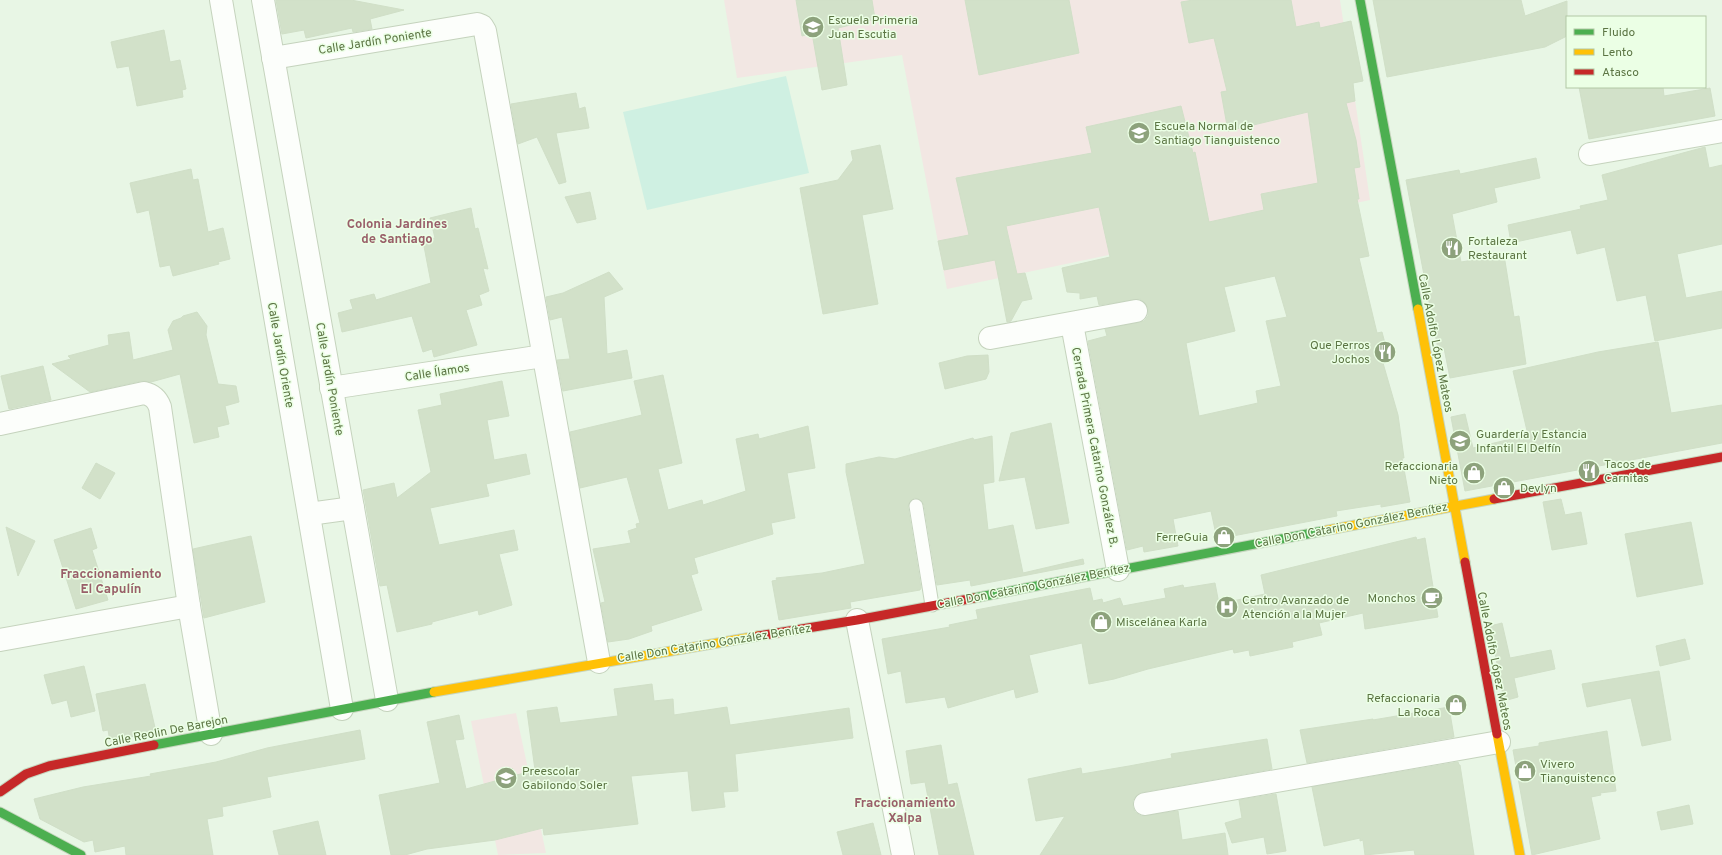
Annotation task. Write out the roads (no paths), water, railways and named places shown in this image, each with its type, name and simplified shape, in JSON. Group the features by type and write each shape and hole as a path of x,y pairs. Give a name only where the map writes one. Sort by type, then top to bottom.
{"main road":[{"name":"Calle Adolfo López Mateos","path":"1360,0 1520,855"},
{"name":"Calle Don Catarino González Benítez","path":"342,709 599,662 857,620 1454,506 1722,457"},
{"name":"Calle Reolin De Barejon","path":"0,792 5,787 26,774 49,766 342,709"},
{"path":"0,812 81,855"}],"street":[{"name":"Calle Jardín Oriente","path":"221,0 342,709"},
{"name":"Calle Jardín Poniente","path":"263,0 387,700"},
{"name":"Calle Jardín Poniente","path":"273,58 477,24 482,26 485,31 543,356"},
{"path":"1590,154 1722,131"},
{"path":"990,338 1136,311"},
{"name":"Cerrada Primera Catarino González B.","path":"1072,324 1118,570"},
{"path":"543,356 599,662"},
{"name":"Calle Ílamos","path":"331,388 543,356"},
{"path":"0,424 144,393 151,395 157,400 160,408 189,606 211,734"},
{"path":"309,514 353,508"},
{"path":"0,640 189,606"},
{"path":"857,620 903,855"},
{"path":"1145,804 1499,742"}],"lane":[{"path":"916,506 932,605"}],"place":[{"name":"Escuela Primeria Juan Escutia","path":"813,27"},
{"name":"Escuela Normal de Santiago Tianguistenco","path":"1139,133"},
{"name":"Fortaleza Restaurant","path":"1452,248"},
{"name":"Que Perros Jochos","path":"1385,352"},
{"name":"Guardería y Estancia Infantil El Delfín","path":"1460,441"},
{"name":"Tacos de Carnitas","path":"1589,471"},
{"name":"Refaccionaria Nieto","path":"1474,473"},
{"name":"Devlyn","path":"1504,488"},
{"name":"FerreGuia","path":"1224,537"},
{"name":"Monchos","path":"1432,598"},
{"name":"Centro Avanzado de Atención a la Mujer","path":"1227,607"},
{"name":"Miscelánea Karla","path":"1101,622"},
{"name":"Refaccionaria La Roca","path":"1456,705"},
{"name":"Vivero Tianguistenco","path":"1525,771"},
{"name":"Preescolar Gabilondo Soler","path":"506,778"}],"district":[{"name":"Colonia Jardines de Santiago","path":"397,230"},
{"name":"Fraccionamiento El Capulín","path":"111,580"},
{"name":"Fraccionamiento Xalpa","path":"905,810"}]}
